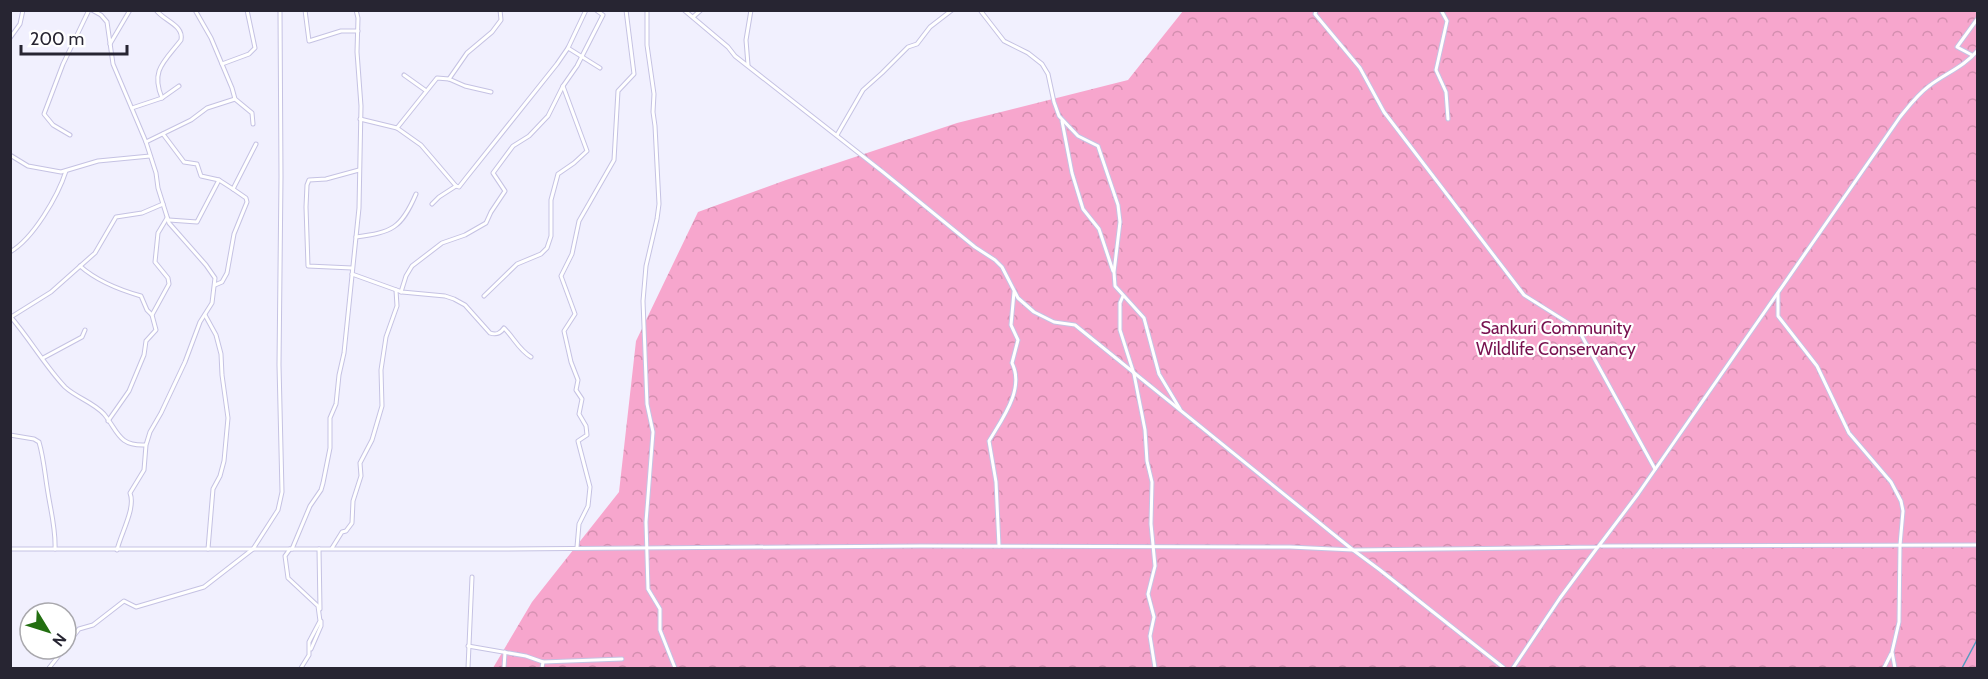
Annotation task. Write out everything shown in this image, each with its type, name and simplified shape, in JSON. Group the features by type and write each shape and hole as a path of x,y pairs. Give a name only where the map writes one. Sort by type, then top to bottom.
{"street":[{"path":"10,38 20,24 23,10"},
{"path":"70,135 59,130 44,114 63,64 91,10 101,15 107,22 113,64 146,142 167,219 213,273 215,285 214,296 195,334 186,362 150,432 146,445 144,470 130,494 133,501 131,510 117,550"},
{"path":"110,44 130,10"},
{"path":"156,10 178,28 182,35 181,40 160,68 156,79 162,98"},
{"path":"195,10 211,38 235,99 252,113 253,124"},
{"path":"222,63 249,54 255,48 247,10"},
{"path":"78,630 93,625 124,602 136,607 204,587 253,549 278,510 282,492 279,365 280,10"},
{"path":"305,10 309,41 341,31 358,32"},
{"path":"310,650 309,642 320,621 318,606 288,578 285,556 291,549 310,506 321,490 330,448 330,418 336,404 344,352 359,208 360,119 356,10"},
{"path":"449,79 467,53 492,32 501,20 500,10"},
{"path":"432,204 439,196 456,186 463,185 466,178 568,48 586,10"},
{"path":"596,10 603,15"},
{"path":"332,549 342,532 346,531 352,523 352,501 361,476 360,463 375,431 382,406 381,370 388,328 396,309 398,291 408,272 421,258 449,239 465,235 488,221 491,212 505,191 493,172 513,146 529,136 548,116 607,10"},
{"path":"577,547 579,524 588,506 590,487 578,441 587,435 586,426 579,414 582,399 576,390 578,380 571,363 564,331 575,314 561,276 572,254 579,221 614,160 618,92 634,74 626,10"},
{"path":"647,10 647,45 654,94 652,112 655,126 658,204 657,219 646,266 643,301 647,404 653,438 646,522 648,589 660,609 660,630 675,669"},
{"path":"684,10 728,47 735,56 975,247 995,260 1002,267 1014,292 1042,317 1054,322 1075,325 1504,669"},
{"path":"693,17 701,10"},
{"path":"748,65 746,40 751,10"},
{"path":"837,136 863,90 908,47 917,44 930,27 951,10"},
{"path":"980,10 1004,41 1028,53 1042,64 1048,74 1054,102 1062,119 1072,173 1083,208 1099,229 1114,272"},
{"path":"1316,10 1315,14 1360,68 1384,112 1524,295 1578,329 1655,469"},
{"path":"1441,10 1447,21 1436,70 1446,92 1448,119"},
{"path":"1973,56 1957,47 1977,18"},
{"path":"568,48 600,68"},
{"path":"1514,669 1560,598 1655,469 1900,117 1916,97 1930,85 1964,65 1977,50"},
{"path":"404,75 426,90"},
{"path":"397,128 437,78 449,79 465,86 491,92"},
{"path":"132,108 162,98 179,86"},
{"path":"484,296 517,264 541,254 547,248 552,236 551,200 558,174 587,151 563,86"},
{"path":"146,142 191,120 207,108 235,99"},
{"path":"360,119 397,128 421,145 456,186"},
{"path":"1062,119 1078,136 1098,146 1108,179 1115,193 1120,222 1114,272 1115,286 1143,318 1159,374 1180,411"},
{"path":"162,134 184,162 197,164 201,176 219,180 246,198 247,202 234,234 227,273 222,282 215,285"},
{"path":"233,189 256,144"},
{"path":"10,155 28,166 66,171 98,161 150,156"},
{"path":"352,268 308,266 307,185 309,180 326,179 359,170"},
{"path":"10,252 16,249 34,229 59,188 66,171"},
{"path":"167,219 197,222 219,180"},
{"path":"356,237 389,231 405,218 416,194"},
{"path":"146,445 132,445 125,442 116,434 96,407 79,398 65,386 11,316 42,298 80,266 98,249 116,217 142,213 163,204"},
{"path":"152,315 169,284 168,278 155,262 158,234 167,219"},
{"path":"80,266 115,288 142,297 147,310 152,315 156,330 146,341 144,355 129,391 108,421"},
{"path":"352,274 398,291 446,296 454,299 465,305 490,333 495,335 501,333 504,328 515,339 521,351 531,357"},
{"path":"1778,291 1776,310 1778,316 1817,366 1849,433 1897,490 1903,511 1899,622 1892,652 1884,669"},
{"path":"999,546 996,482 989,441 1010,406 1017,373 1012,363 1018,340 1011,325 1014,292"},
{"path":"1123,296 1120,303 1120,330 1134,374 1152,482 1151,524 1155,567 1148,594 1154,617 1150,636 1155,669"},
{"path":"205,315 216,335 221,354 228,418 224,461 213,489 208,549"},
{"path":"43,358 82,337 85,330"},
{"path":"10,435 39,442 46,471 55,549"},
{"path":"10,549 999,546 1290,547 1353,550 1599,546 1977,545"},
{"path":"301,669 321,626 319,549"},
{"path":"468,669 472,577"},
{"path":"468,646 526,656 543,662 622,659"},
{"path":"504,669 505,652"},
{"path":"1892,652 1895,669"},
{"path":"542,669 543,662"}],"green space":[{"name":"Sankuri Community Wildlife Conservancy","path":"1183,11 1977,11 1977,668 493,668 532,602 619,492 636,341 698,212 957,123 1128,80"}],"waterway":[{"path":"1962,668 1978,638"}]}
